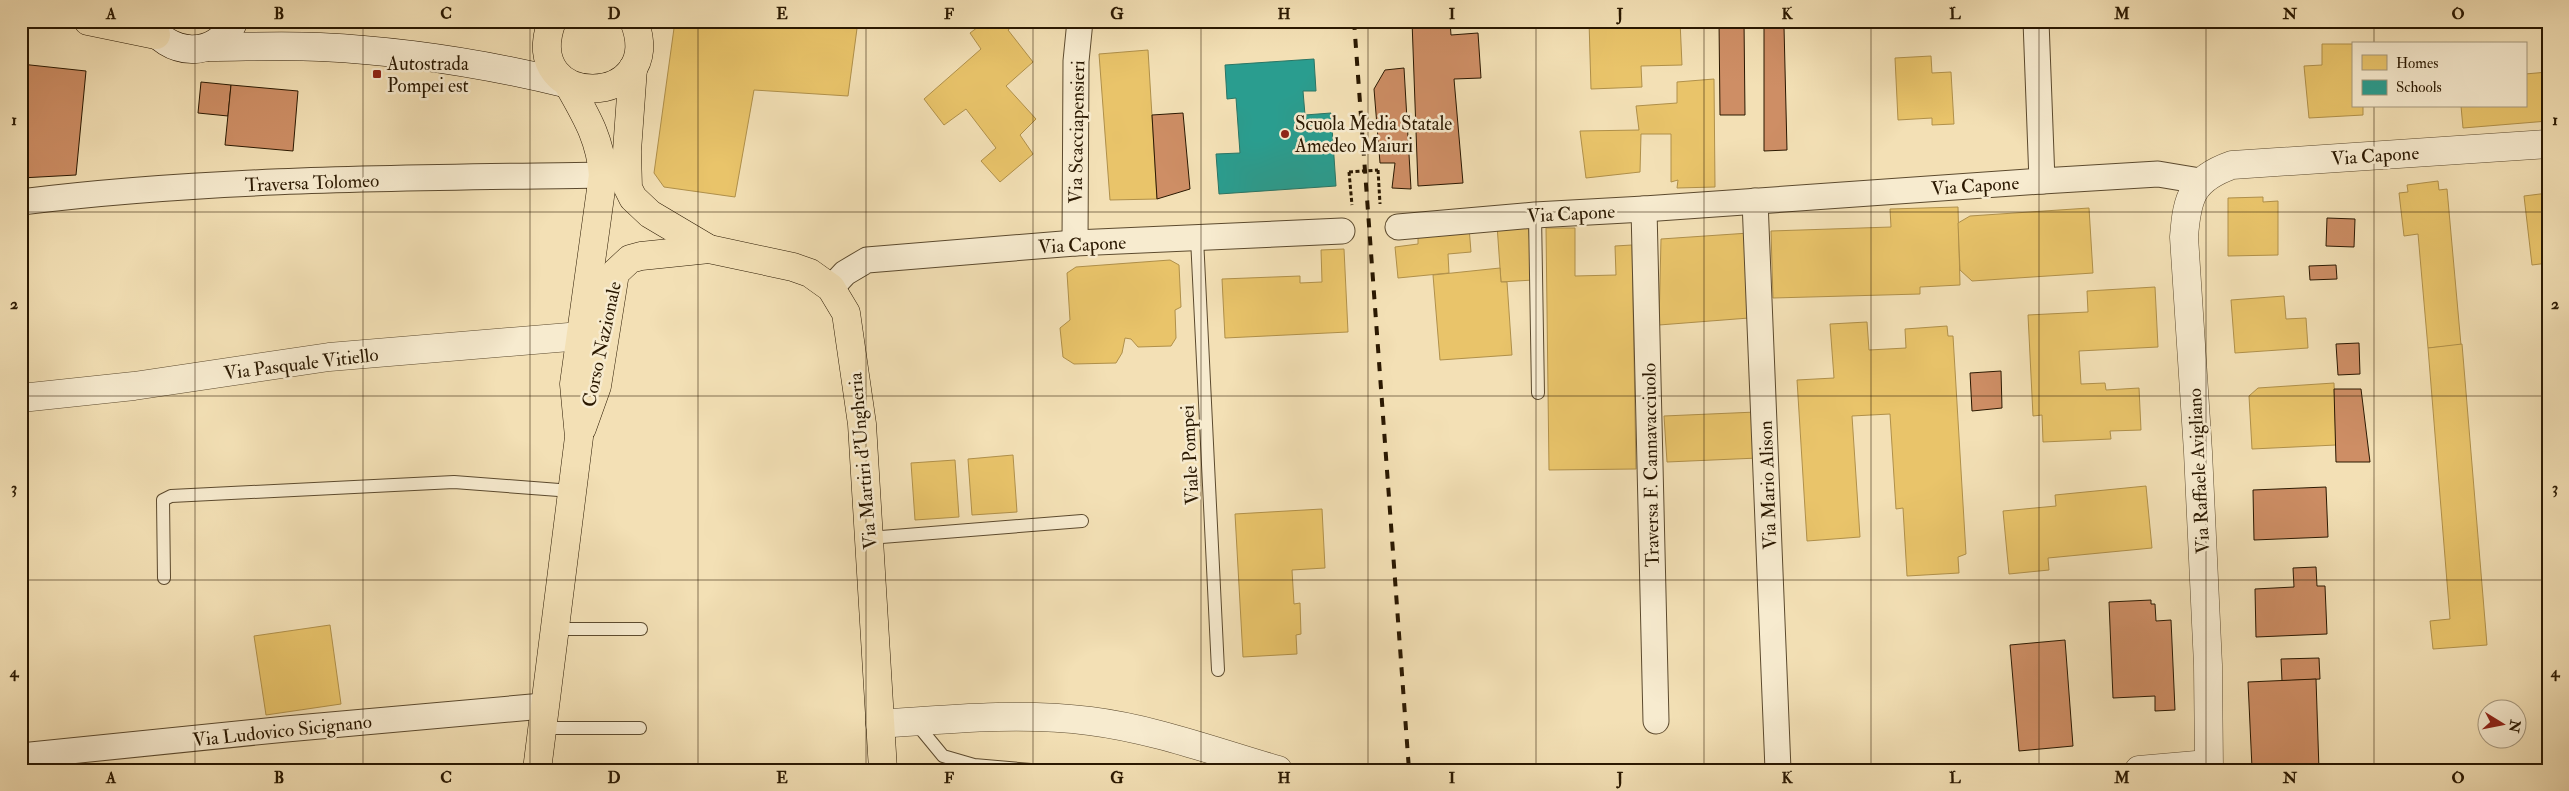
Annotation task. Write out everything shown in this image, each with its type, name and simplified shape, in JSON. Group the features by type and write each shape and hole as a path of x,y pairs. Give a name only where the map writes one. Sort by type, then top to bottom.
{"main road":[{"path":"88,21 152,28"},
{"name":"Corso Nazionale","path":"552,21 547,35 546,49 550,63 558,75 568,84 596,135 601,154 603,175 574,384 579,437"},
{"path":"638,25 640,45 632,68 627,151 628,188 633,198 650,214 709,249"},
{"path":"568,84 582,89 597,90 611,87 623,79 632,68"},
{"name":"Corso Nazionale","path":"536,770 579,437 597,386 615,273 630,259 641,256 709,249"},
{"name":"Via Martiri d'Ungheria","path":"709,249 793,267 810,273 831,288 846,313 851,336 862,424 883,770"}],"street":[{"path":"209,47 222,39 234,21"},
{"name":"Via Scacciapensieri","path":"1075,243 1076,61 1080,21"},
{"path":"2036,21 2042,181"},
{"path":"152,28 167,44 181,49 195,50 209,47 319,47 482,64 568,84"},
{"name":"Via Capone","path":"1398,227 1535,215 2158,174 2200,181 2213,172 2232,165 2548,144"},
{"name":"Traversa Tolomeo","path":"21,202 83,194 334,180 603,175"},
{"name":"Via Raffaele Avigliano","path":"2200,181 2190,196 2184,238 2206,636 2209,767"},
{"name":"Via Mario Alison","path":"1755,201 1778,770"},
{"name":"Traversa F. Cannavacciuolo","path":"1644,209 1656,721"},
{"name":"Via Capone","path":"831,288 850,269 867,260 1075,243 1342,231"},
{"name":"Via Pasquale Vitiello","path":"21,398 134,386 329,357 581,336"},
{"name":"Via Ludovico Sicignano","path":"21,756 286,729 543,717"},
{"path":"880,724 1002,717 1090,721 1157,735 1278,770"},
{"path":"2139,770 2209,767"}],"lane":[{"path":"1535,215 1538,393"},
{"name":"Viale Pompei","path":"1197,238 1218,670"},
{"path":"164,578 162,500 171,496 454,482 572,491"},
{"path":"869,538 1082,521"},
{"path":"555,629 641,629"},
{"path":"543,717 640,728"},
{"path":"915,722 943,756 974,765 1031,770"}],"path":[{"path":"1349,172 1378,170"}],"building: Homes":[{"path":"675,21 858,21 848,96 754,90 735,197 664,187 654,173"},
{"path":"986,21 1019,21 1008,30 1033,62 1006,86 1036,119 1020,135 1033,154 1000,182 981,161 996,148 966,109 944,125 924,99 981,49 970,33"},
{"path":"1589,21 1680,21 1682,65 1641,66 1642,87 1591,89"},
{"path":"2322,44 2352,44 2352,108 2363,108 2363,115 2309,118 2304,66 2322,65"},
{"path":"1148,50 1157,199 1110,200 1099,54"},
{"path":"1931,56 1932,73 1951,72 1954,124 1932,125 1932,118 1898,120 1895,58"},
{"path":"2548,72 2548,121 2463,128 2461,108 2526,108 2526,74"},
{"path":"1714,79 1715,187 1677,188 1678,180 1671,182 1671,134 1641,134 1640,172 1586,178 1580,131 1639,130 1636,106 1677,103 1677,82"},
{"path":"2438,181 2439,190 2447,189 2461,345 2428,348 2418,234 2404,236 2399,193 2408,192 2407,185"},
{"path":"2548,193 2548,263 2532,265 2524,196"},
{"path":"2263,197 2263,202 2278,201 2278,255 2228,256 2228,198"},
{"path":"1958,207 1960,285 1920,287 1920,294 1773,298 1771,231 1891,227 1890,209"},
{"path":"2089,208 2093,273 1972,281 1960,270 1958,223 1970,216"},
{"path":"1528,223 1533,280 1501,282 1497,225"},
{"path":"1469,227 1471,252 1448,254 1449,273 1398,278 1395,247 1418,244 1418,231"},
{"path":"1546,228 1575,228 1575,276 1616,275 1615,246 1632,245 1636,469 1549,470"},
{"path":"1749,233 1749,318 1659,325 1661,239"},
{"path":"1344,249 1348,332 1225,338 1222,279 1300,276 1300,283 1322,282 1321,250"},
{"path":"1170,260 1179,265 1181,307 1175,310 1176,338 1171,346 1138,347 1131,339 1125,338 1122,353 1116,363 1074,364 1063,357 1060,328 1070,320 1067,273 1076,267"},
{"path":"1500,268 1501,282 1507,282 1512,355 1440,360 1433,275"},
{"path":"2155,287 2158,347 2079,351 2081,384 2105,383 2106,390 2139,388 2141,430 2110,431 2111,439 2043,442 2042,415 2033,416 2028,315 2088,312 2087,291"},
{"path":"2284,296 2286,319 2306,318 2308,348 2235,353 2231,300"},
{"path":"1867,322 1869,350 1906,348 1905,329 1947,326 1948,336 1953,336 1966,554 1958,557 1959,573 1907,576 1903,508 1896,509 1890,414 1852,416 1860,537 1807,541 1797,380 1834,378 1830,324"},
{"path":"2462,344 2487,645 2433,649 2430,621 2450,619 2428,348"},
{"path":"2334,383 2336,445 2252,449 2249,396 2258,388"},
{"path":"1756,412 1758,458 1667,462 1664,416"},
{"path":"1013,455 1017,512 972,515 968,459"},
{"path":"955,460 959,517 915,520 911,463"},
{"path":"2146,486 2152,548 2048,558 2049,570 2009,574 2003,511 2056,506 2055,495"},
{"path":"1322,509 1325,568 1292,570 1294,604 1300,603 1301,634 1296,635 1297,654 1243,657 1235,514"},
{"path":"330,625 341,704 266,715 254,636"},
{"path":"138,765 138,770 97,770"}],"building: Schools":[{"name":"Scuola Media Statale Amedeo Maiuri","path":"1314,59 1316,91 1303,91 1305,115 1331,113 1336,186 1219,194 1216,154 1240,153 1236,98 1227,99 1225,65"}],"building: Other":[{"path":"1412,21 1450,21 1451,35 1478,33 1481,78 1454,79 1463,183 1418,186"},
{"path":"1719,21 1744,21 1745,115 1720,115"},
{"path":"1764,21 1785,21 1786,27 1764,27"},
{"path":"1764,27 1784,27 1787,150 1764,151"},
{"path":"21,64 86,71 76,175 21,178"},
{"path":"1404,68 1411,189 1392,188 1395,163 1380,163 1374,89 1385,70"},
{"path":"201,82 231,85 228,116 198,113"},
{"path":"231,85 298,91 293,151 225,145"},
{"path":"1183,113 1190,189 1157,199 1152,115"},
{"path":"2327,218 2355,219 2354,247 2326,246"},
{"path":"2336,265 2337,279 2310,280 2309,266"},
{"path":"2359,343 2360,374 2338,375 2336,344"},
{"path":"2001,371 2002,408 1972,411 1970,373"},
{"path":"2334,389 2361,389 2370,462 2336,462"},
{"path":"2326,487 2328,537 2254,540 2253,490"},
{"path":"2316,567 2317,586 2325,586 2327,634 2256,637 2255,589 2294,587 2293,568"},
{"path":"2151,600 2151,604 2155,604 2156,621 2171,620 2175,710 2155,711 2155,696 2113,698 2109,602"},
{"path":"2065,640 2073,746 2019,751 2010,645"},
{"path":"2319,658 2320,679 2282,681 2281,659"},
{"path":"2316,679 2319,770 2244,770 2252,768 2248,682"}],"railway":[{"path":"1354,21 1409,770"}],"place":[{"name":"Autostrada Pompei est","path":"377,74"},
{"name":"Scuola Media Statale Amedeo Maiuri","path":"1285,134"}]}
